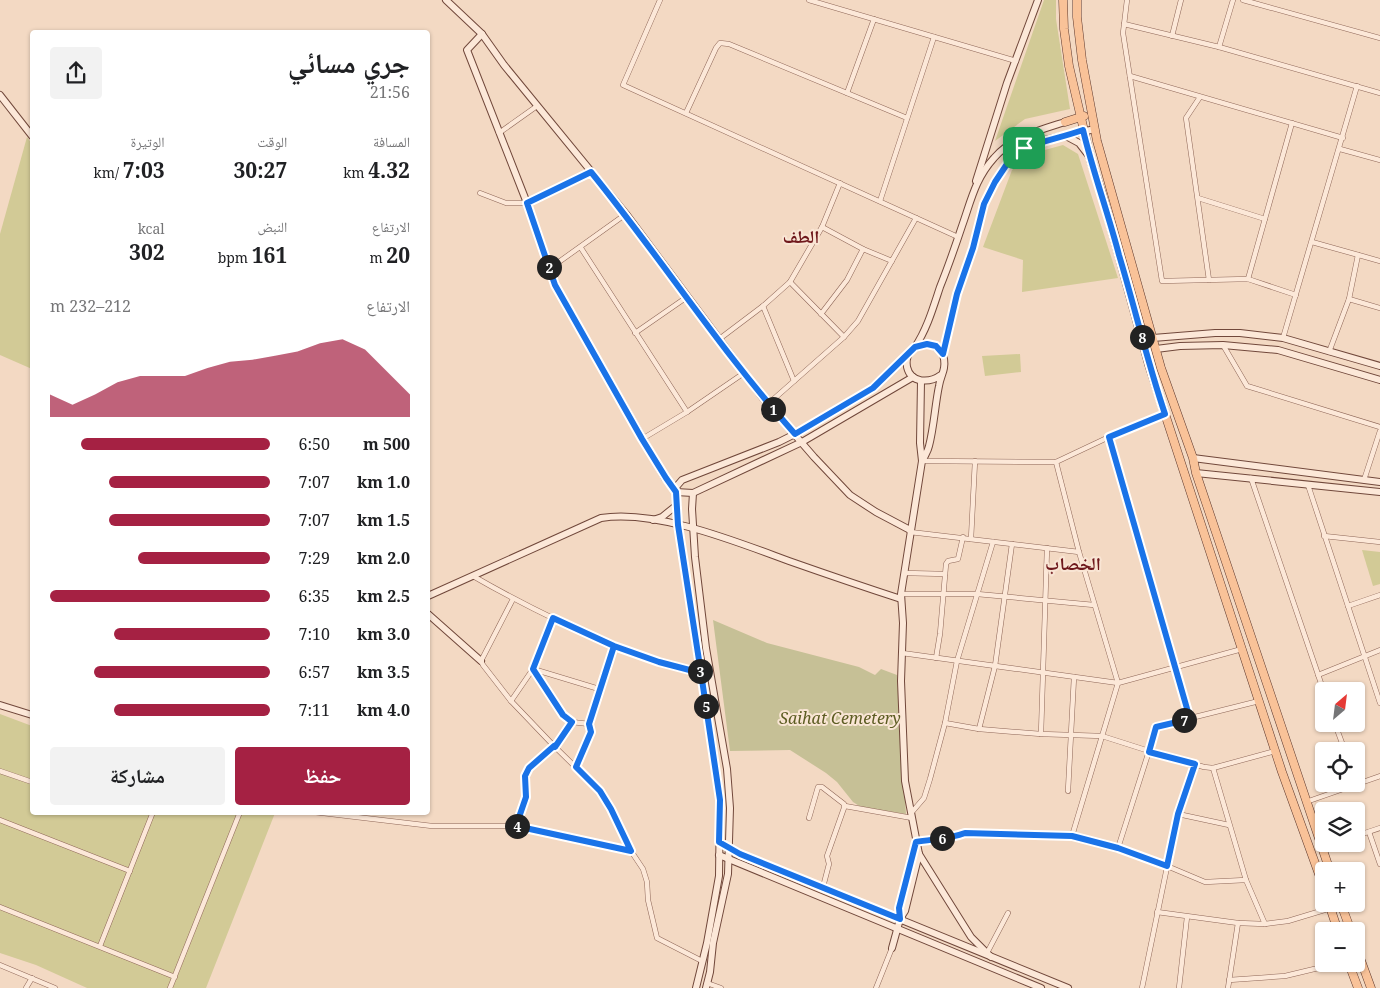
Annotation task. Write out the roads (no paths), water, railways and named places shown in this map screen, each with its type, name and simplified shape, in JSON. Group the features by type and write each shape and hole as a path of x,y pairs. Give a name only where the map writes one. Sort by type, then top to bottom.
{"main road":[{"path":"446,0 482,34 504,65 626,214 718,340 768,404 814,457 850,495 910,531"},
{"path":"696,988 718,876 720,800 678,525 676,487 682,480 795,434 873,388 915,347 927,324 958,237 1038,0"},
{"path":"1063,0 1068,66 1090,161"},
{"path":"1077,0 1082,60 1095,128 1156,349 1315,828"},
{"path":"482,34 467,50 527,203 555,285 642,439 676,492"},
{"path":"0,95 30,133"},
{"path":"972,192 994,158 1011,144 1028,135 1081,118 1092,111"},
{"path":"922,461 929,448 941,375 945,366 943,354 957,294 973,248 984,204 995,182 1007,164 1024,148 1045,140 1095,128"},
{"path":"1066,136 1079,143 1088,153 1102,194 1149,365 1275,751 1315,863"},
{"path":"1153,338 1215,333 1240,333 1283,338 1380,366"},
{"path":"915,347 927,344 936,346 943,354"},
{"path":"1156,349 1180,346 1223,345 1278,350 1380,380"},
{"path":"908,354 908,370 913,377 921,381 934,380 941,375"},
{"path":"676,492 693,493 802,442 913,377"},
{"path":"921,381 920,443 922,461 901,596 903,622 902,748 905,781 919,854 971,936 989,955"},
{"path":"1193,458 1380,482"},
{"path":"1196,472 1380,492"},
{"path":"693,493 692,528 706,648 727,769 730,808 728,874 707,986"},
{"path":"651,520 662,517 677,505"},
{"path":"430,595 601,518 615,516 651,520 692,528 901,596"},
{"path":"430,616 481,661"},
{"path":"0,705 30,714"},
{"path":"719,842 740,854 1068,988"},
{"path":"900,919 899,908 916,842"},
{"path":"892,948 900,919 905,910 919,854"},
{"path":"719,855 1041,988"},
{"path":"1352,972 1358,988"},
{"path":"1365,972 1371,988"}],"street":[{"path":"660,0 623,85 958,237"},
{"path":"809,0 1016,61"},
{"path":"1127,0 1123,33 1162,281 1248,279 1296,295"},
{"path":"1172,36 1182,0"},
{"path":"1219,47 1233,0"},
{"path":"1244,0 1380,38"},
{"path":"847,93 874,19"},
{"path":"1124,24 1219,47 1380,93"},
{"path":"880,201 934,37"},
{"path":"686,113 720,43 729,44 907,118"},
{"path":"1130,76 1343,138"},
{"path":"1283,338 1357,86"},
{"path":"1200,97 1186,118 1209,280"},
{"path":"499,133 537,106"},
{"path":"1248,279 1292,123"},
{"path":"1340,149 1380,160"},
{"path":"480,192 506,203 527,203 591,172"},
{"path":"718,340 763,306 790,282 822,227 840,183"},
{"path":"1198,198 1264,219"},
{"path":"549,269 581,248 626,214"},
{"path":"768,404 844,337 858,321 916,218"},
{"path":"822,227 863,249 892,261"},
{"path":"1312,242 1380,261"},
{"path":"581,248 687,412"},
{"path":"821,314 848,280 863,249"},
{"path":"1329,352 1349,299 1358,255"},
{"path":"790,282 844,337"},
{"path":"635,333 687,298"},
{"path":"1349,299 1380,308"},
{"path":"763,306 794,381"},
{"path":"1223,345 1247,386 1380,427"},
{"path":"642,439 687,412 744,373"},
{"path":"922,461 1056,462 1109,437 1165,414"},
{"path":"1364,480 1380,432"},
{"path":"1109,437 1190,719"},
{"path":"971,539 975,461"},
{"path":"1056,462 1079,552 1118,683 1072,836"},
{"path":"1251,478 1320,682"},
{"path":"1308,485 1380,703"},
{"path":"910,531 1079,552"},
{"path":"1324,536 1380,542"},
{"path":"936,658 946,562 956,560 959,557 964,537"},
{"path":"809,818 816,789 820,786 843,802 845,806 913,815 924,798 930,779 945,723 957,661 993,542"},
{"path":"979,729 995,666 1012,544"},
{"path":"1041,734 1047,548"},
{"path":"905,573 946,574"},
{"path":"473,576 513,599 614,646 659,662 701,673"},
{"path":"901,596 944,593 977,594 1094,605"},
{"path":"1348,606 1380,595"},
{"path":"513,599 481,661 511,701 554,747 600,791 611,809 631,851 643,869 657,938 702,961"},
{"path":"511,701 533,669 553,618"},
{"path":"576,767 591,732 589,724 614,646"},
{"path":"902,653 1118,683 1242,649"},
{"path":"1318,675 1380,650"},
{"path":"533,669 600,688"},
{"path":"533,669 563,715 572,722 589,724"},
{"path":"1068,791 1074,677"},
{"path":"1118,848 1156,727 1259,701"},
{"path":"516,826 526,797 525,776 529,768 554,747 572,722"},
{"path":"945,723 979,729 1102,736 1149,752 1213,768 1275,751"},
{"path":"1142,988 1178,814 1195,764"},
{"path":"1213,768 1246,880 1265,924"},
{"path":"0,771 30,781"},
{"path":"1365,781 1380,776"},
{"path":"1306,802 1333,792"},
{"path":"823,888 829,864 827,856 845,806"},
{"path":"1178,814 1229,825"},
{"path":"100,946 152,815"},
{"path":"170,988 239,815"},
{"path":"339,815 432,826 516,826 631,851"},
{"path":"0,820 130,871"},
{"path":"1365,833 1380,828"},
{"path":"1369,832 1380,864"},
{"path":"916,842 957,836 965,833 1072,836 1118,848 1205,882 1246,880"},
{"path":"0,907 175,976"},
{"path":"1157,912 1238,923 1265,924 1288,921 1315,911"},
{"path":"989,955 1008,913"},
{"path":"1179,988 1187,917"},
{"path":"1228,988 1238,923"},
{"path":"876,988 892,948"},
{"path":"0,965 55,988"},
{"path":"1229,980 1285,976 1315,969"},
{"path":"26,988 32,978"},
{"path":"707,986 721,988"}],"district":[{"name":"الطف","path":"801,237"},
{"name":"الخصاب","path":"1073,564"}],"park label":[{"name":"Saihat Cemetery","path":"840,718"}]}
